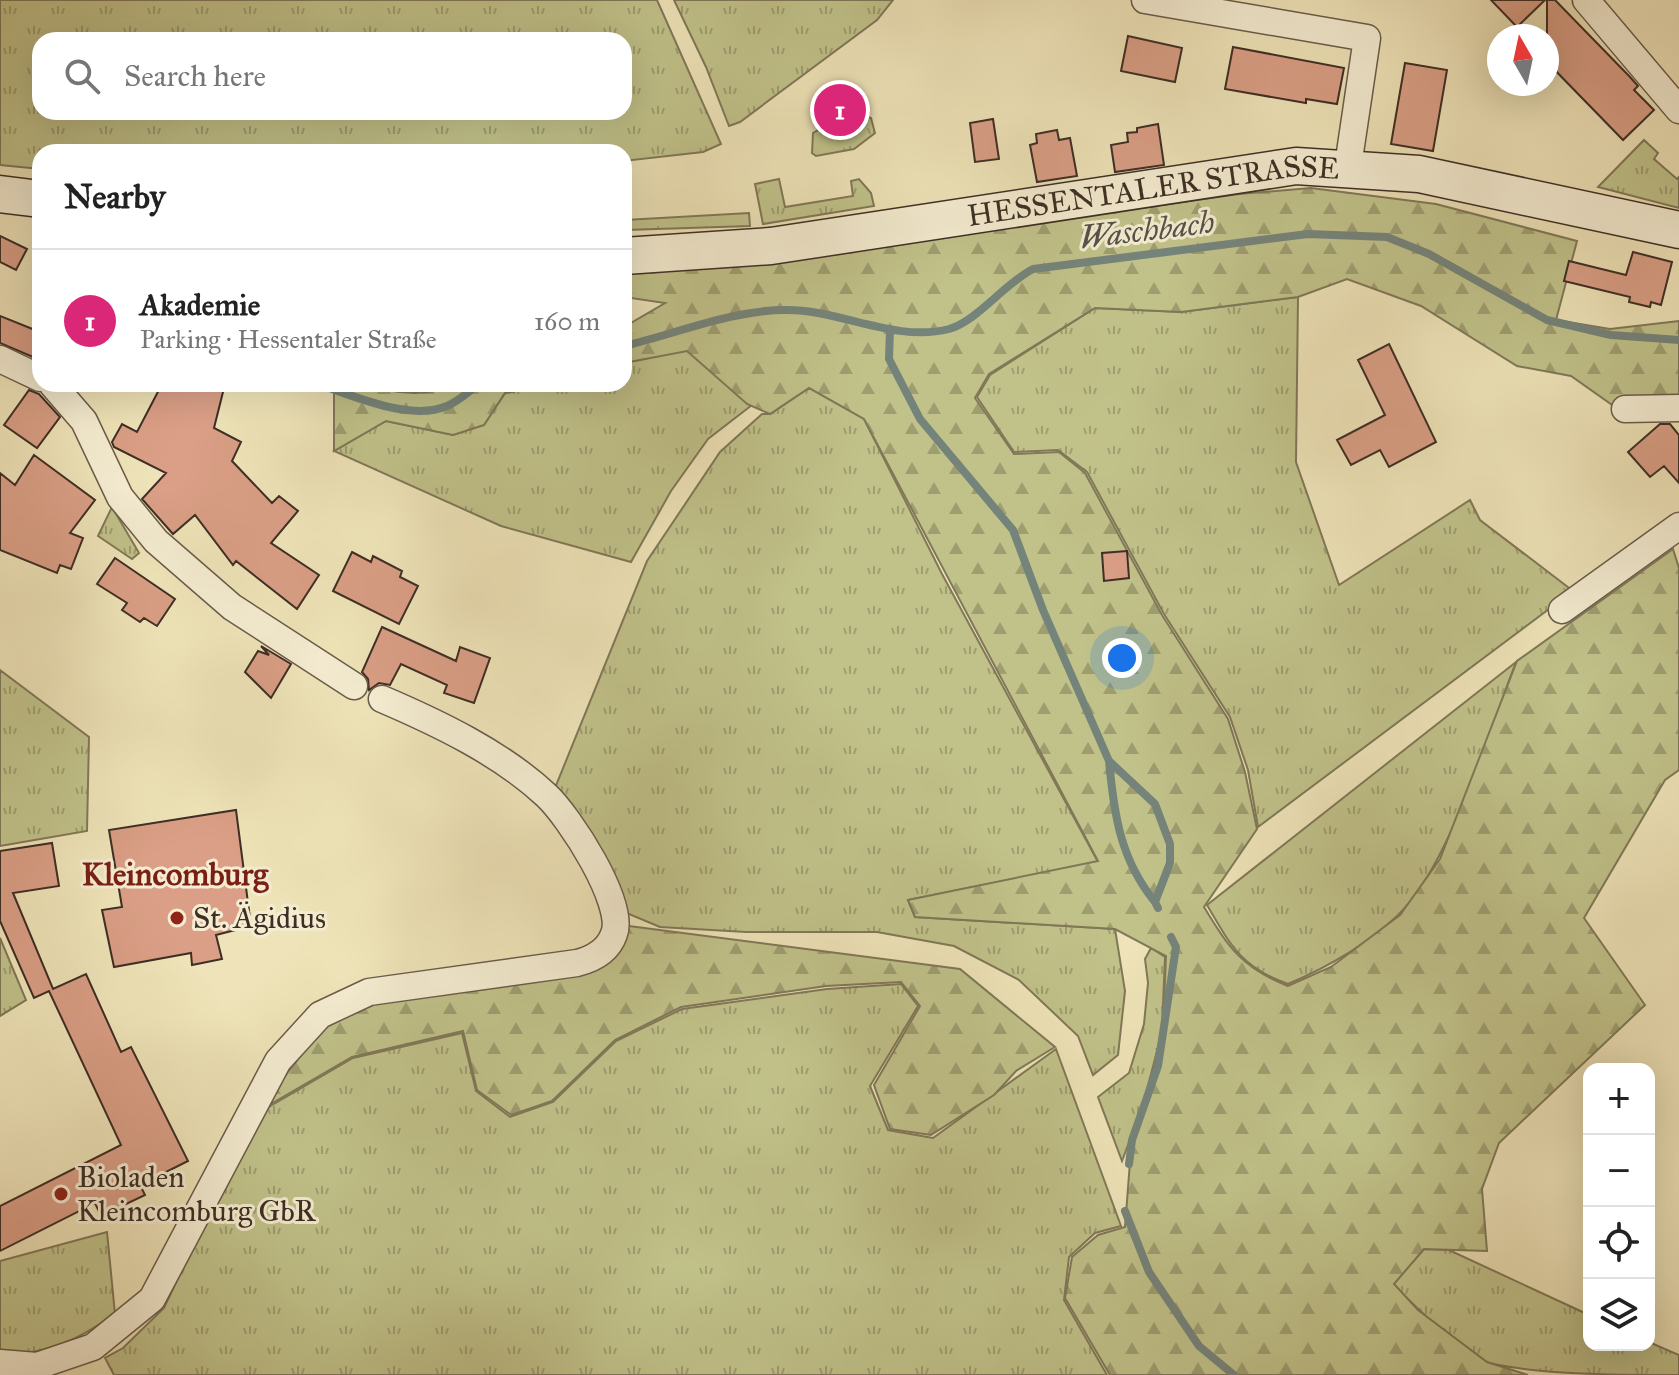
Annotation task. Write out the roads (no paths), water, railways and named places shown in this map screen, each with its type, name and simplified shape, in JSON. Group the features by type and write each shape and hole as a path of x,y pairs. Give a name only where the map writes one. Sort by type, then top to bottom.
{"main road":[{"name":"HESSENTALER STRASSE","path":"632,255 771,246 1238,172 1296,166 1348,166 1419,174 1679,230"},
{"path":"0,194 32,198"}],"street":[{"path":"1145,0 1367,38 1348,166"},
{"path":"1586,0 1679,110"},
{"path":"0,359 32,374"},
{"path":"59,392 84,421 120,497 156,541 232,607 354,686"},
{"path":"1625,409 1679,408"},
{"path":"1562,610 1679,526"},
{"path":"0,1363 37,1366 93,1347 152,1299 278,1061 320,1015 369,992 577,963 589,960 609,944 615,932 616,913 587,849 548,796 502,761 382,699"}],"waterway":[{"name":"Waschbach","path":"632,344 724,318 785,310 805,311 908,332 949,329 970,318 1033,269 1308,234 1387,237 1429,254 1547,320 1611,335 1679,340"},
{"path":"890,329 889,359 920,419 1013,530 1043,610 1109,761 1155,804 1170,844 1170,863 1155,902 1158,908"},
{"name":"Waschbach","path":"341,392 381,405 416,411 447,406 468,392"},
{"path":"1109,761 1113,799 1126,852 1155,902"},
{"path":"1129,1164 1132,1140 1158,1066 1176,947 1171,937"},
{"path":"1125,1211 1149,1272 1199,1346 1234,1375"}],"place":[{"name":"Akademie","path":"840,110"},
{"name":"St. Ägidius","path":"177,918"},
{"name":"Bioladen Kleincomburg GbR","path":"61,1194"}],"district":[{"name":"Kleincomburg","path":"175,874"}]}
